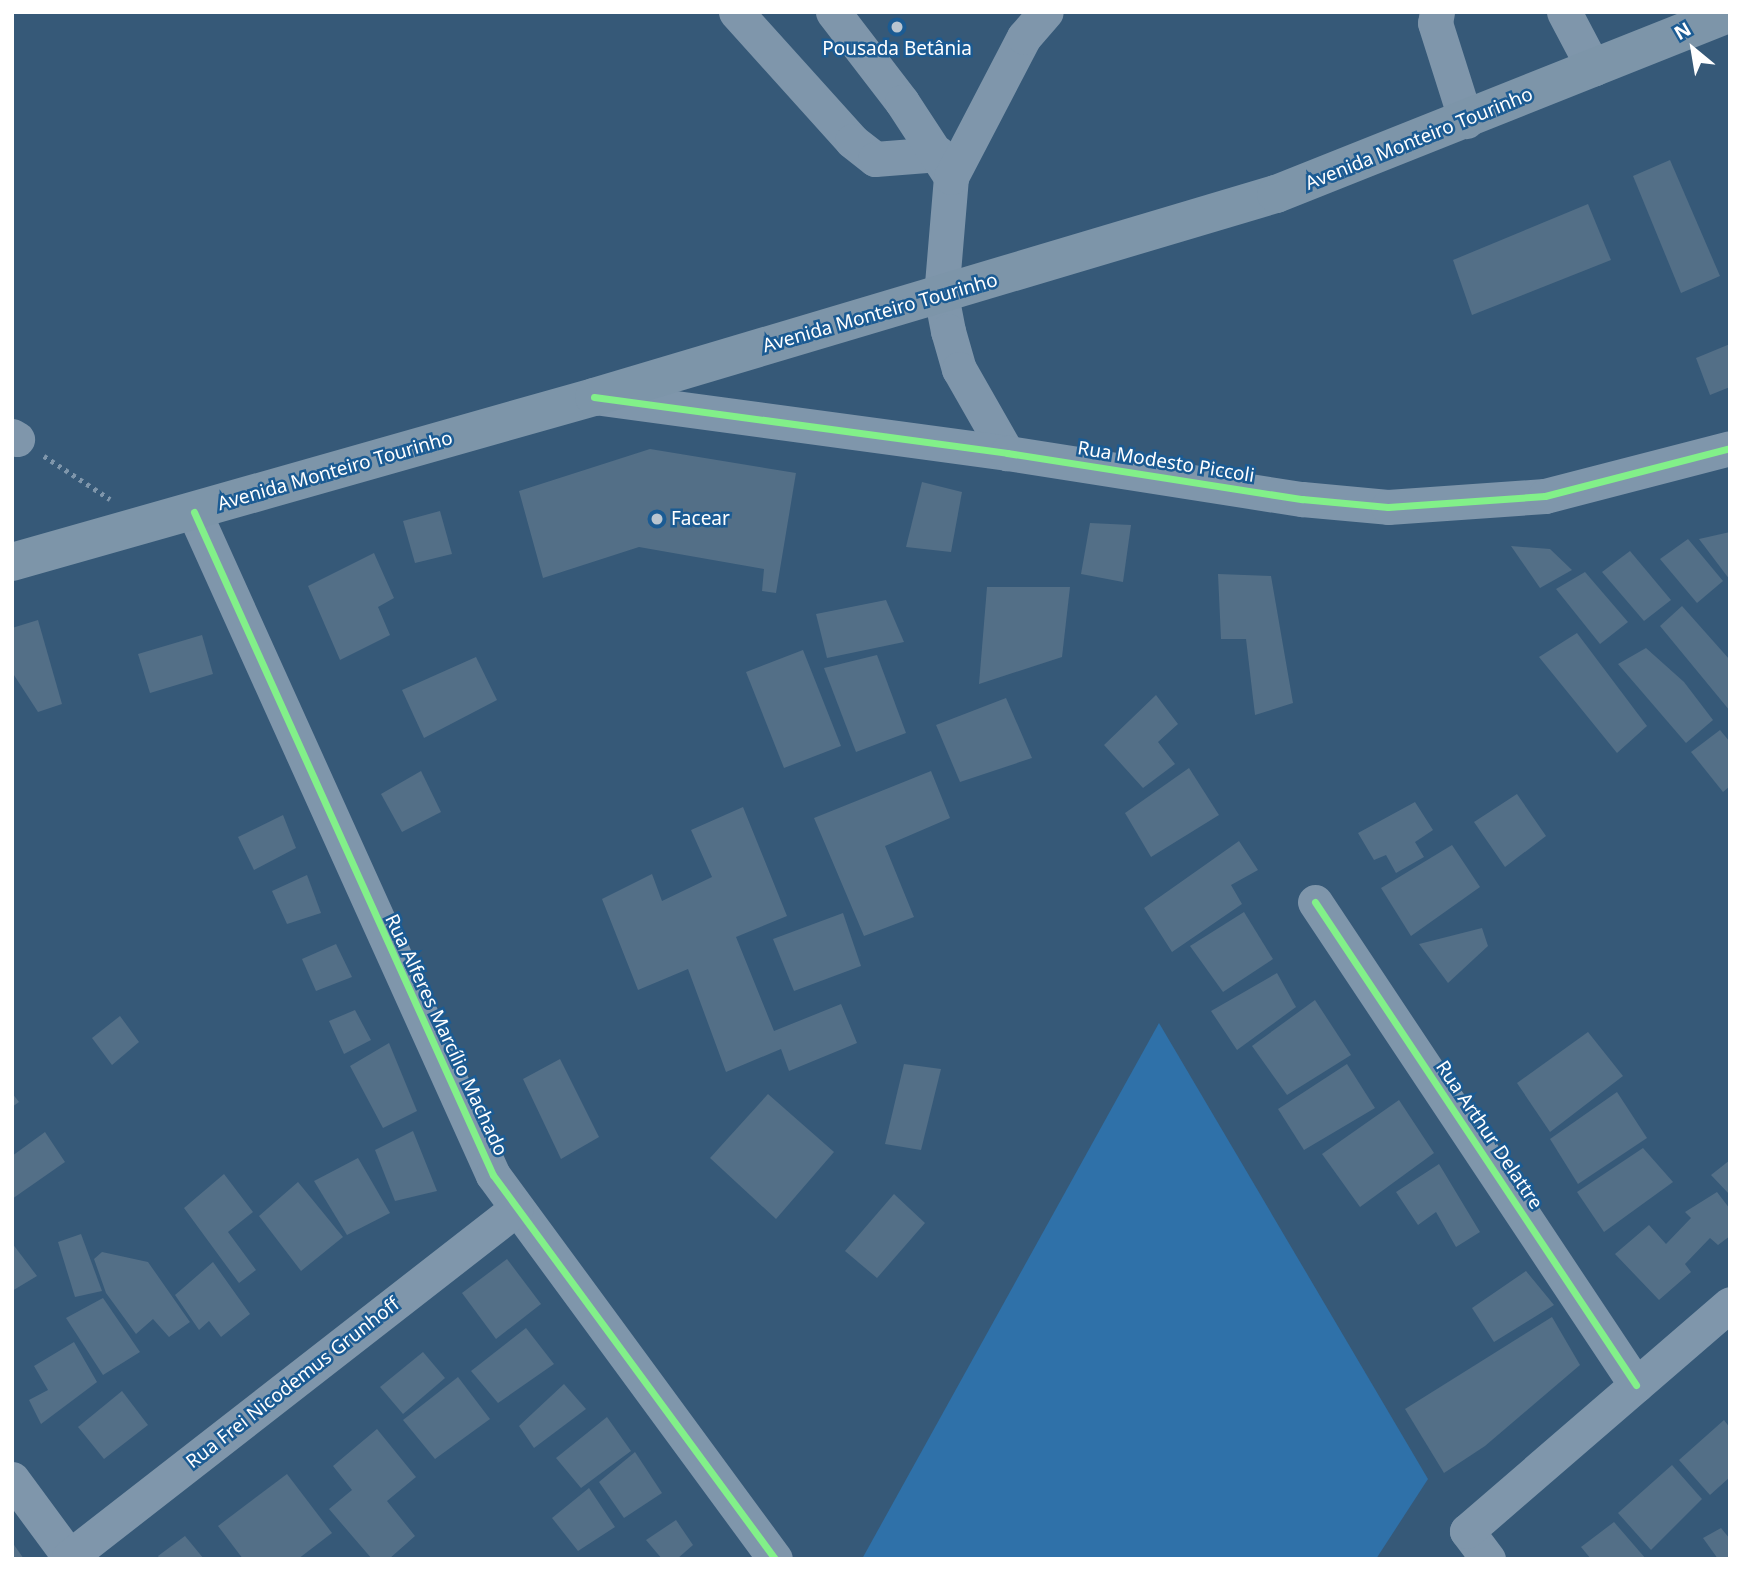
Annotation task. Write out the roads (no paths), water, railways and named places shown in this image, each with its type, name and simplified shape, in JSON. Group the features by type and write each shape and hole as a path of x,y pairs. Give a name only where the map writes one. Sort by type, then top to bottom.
{"main road":[{"name":"Avenida Monteiro Tourinho","path":"12,562 594,397 1276,194 1466,121 1730,13"}],"street":[{"path":"736,12 852,141 875,159 945,165"},
{"path":"833,12 945,165"},
{"path":"1007,453 959,369 942,295 945,165 1024,37 1046,12"},
{"path":"1437,12 1435,23 1466,121"},
{"path":"1564,12 1594,69"},
{"name":"Rua Modesto Piccoli","path":"594,397 1007,453 1302,499 1388,507 1545,496 1730,448"},
{"name":"Rua Alferes Marcílio Machado","path":"194,512 478,1146 516,1209 775,1559"},
{"name":"Rua Arthur Delattre","path":"1315,902 1636,1385"},
{"name":"Rua Frei Nicodemus Grunhoff","path":"70,1558 516,1209"},
{"path":"1488,1559 1467,1531 1636,1385 1724,1321"},
{"path":"12,1479 70,1558"}],"place":[{"name":"Pousada Betânia","path":"897,27"},
{"name":"Facear","path":"657,519"}]}
